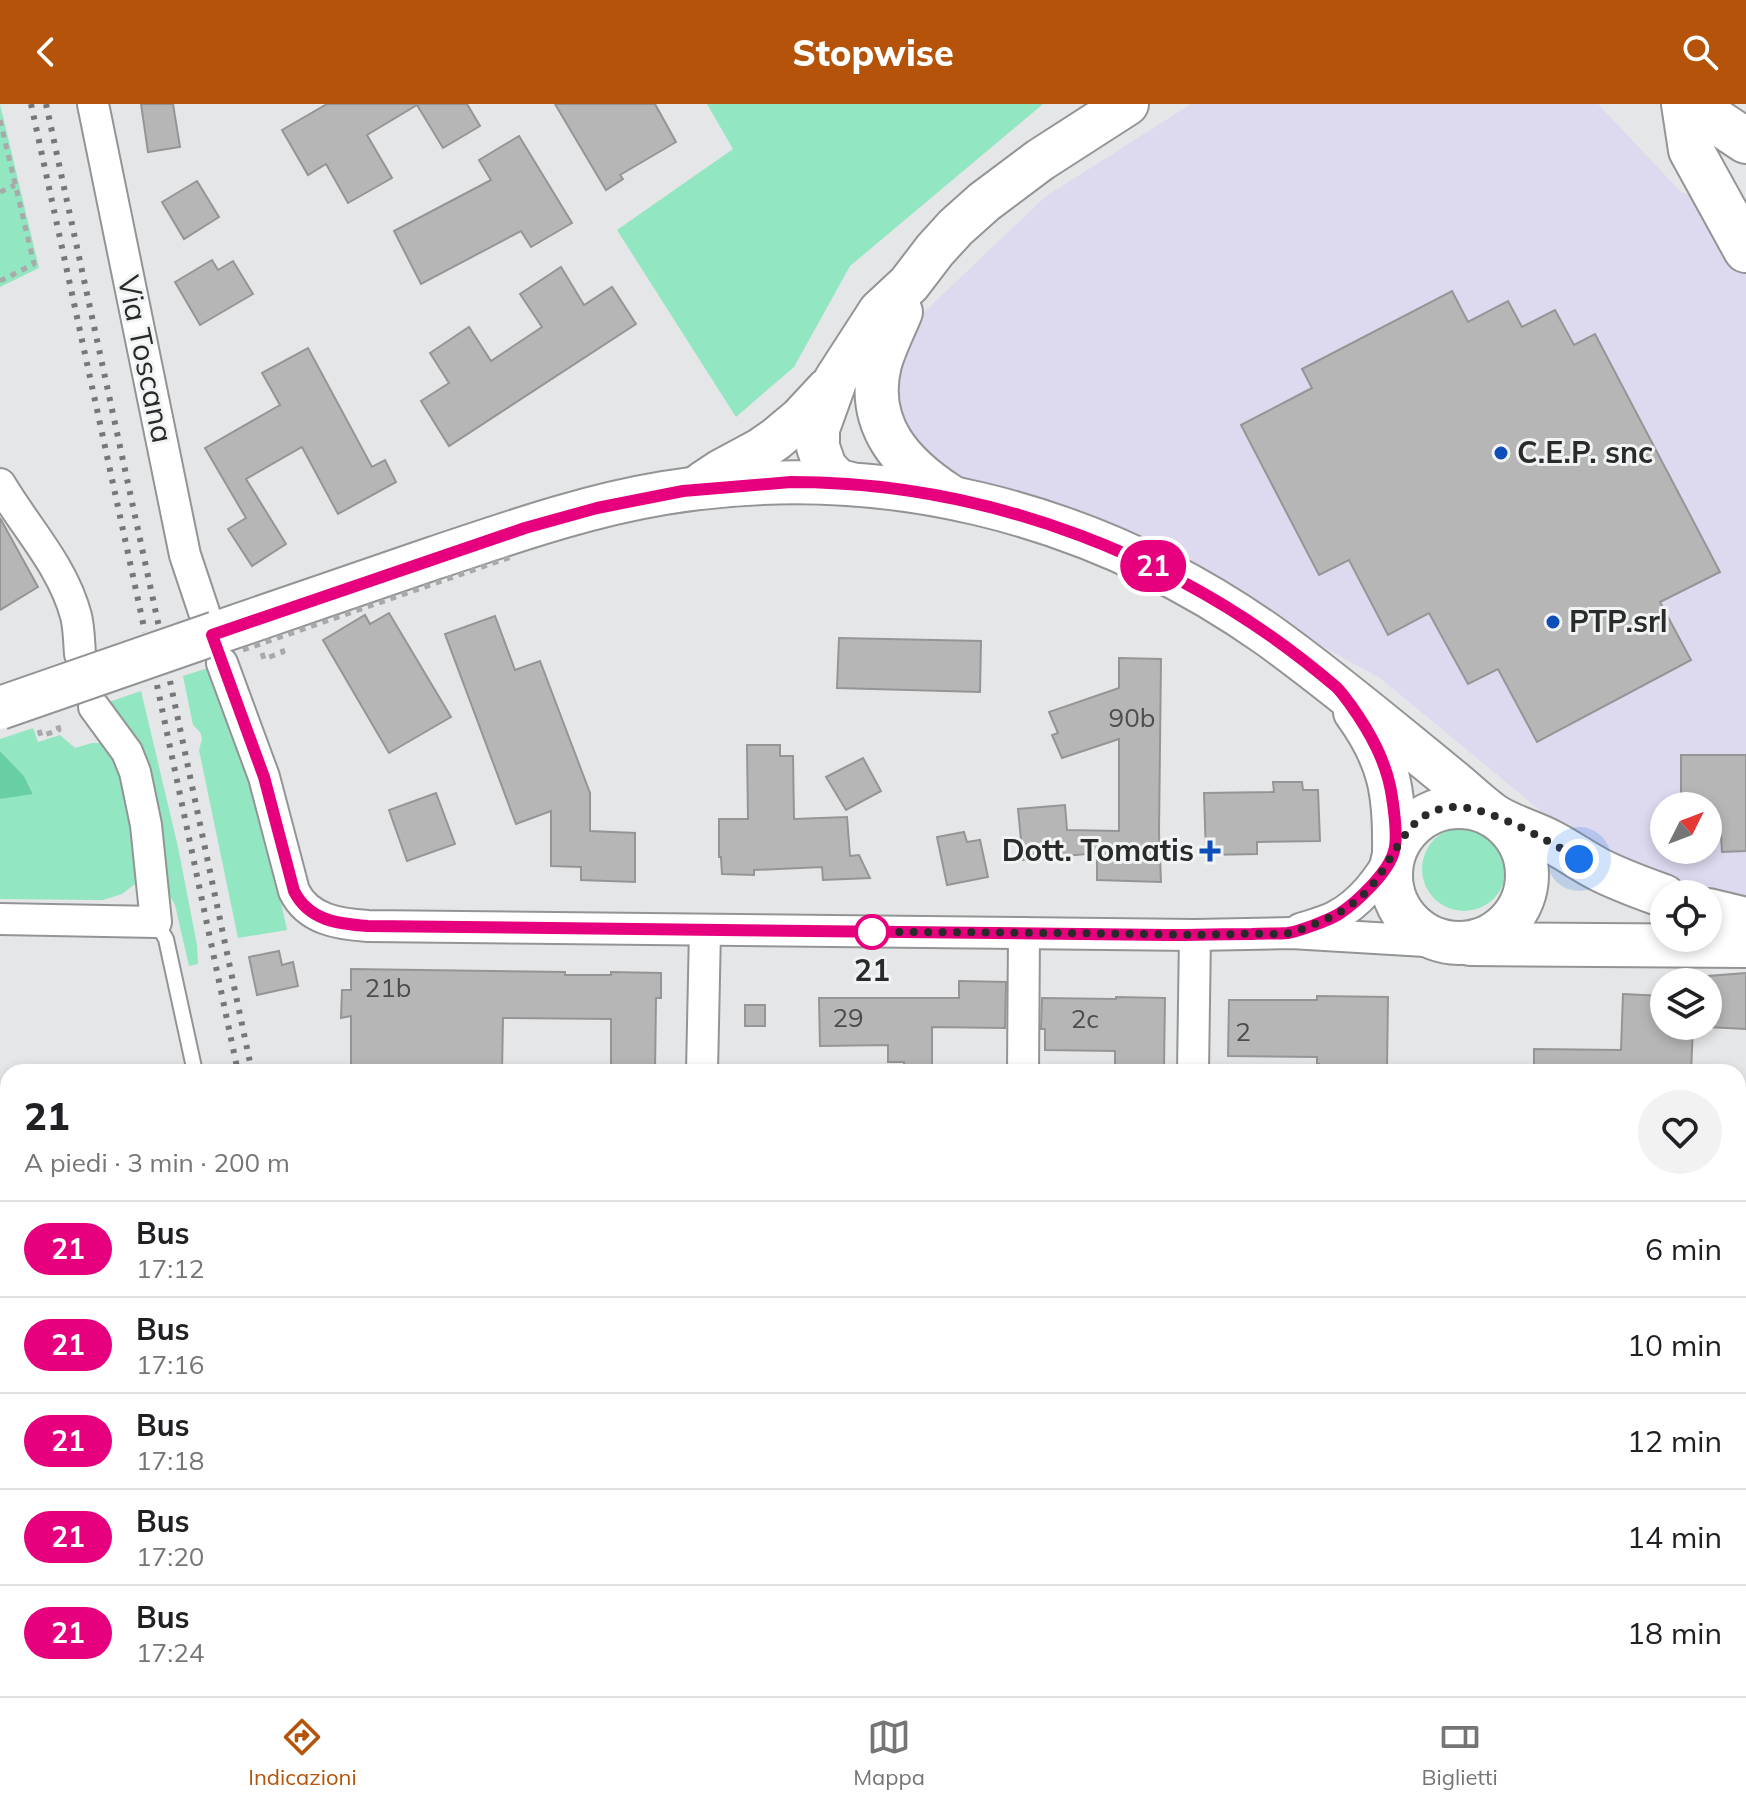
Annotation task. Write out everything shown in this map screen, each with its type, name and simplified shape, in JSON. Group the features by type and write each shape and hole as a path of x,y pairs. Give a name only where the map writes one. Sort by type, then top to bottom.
{"main road":[{"path":"683,491 768,445 801,418 836,379 880,311 912,280 946,237 984,202 1047,154 1127,104"},
{"path":"1684,104 1691,150 1746,250"},
{"path":"1699,104 1716,121 1746,141"},
{"path":"912,280 880,366 878,411 888,437 903,459 943,492 958,500"},
{"path":"836,379 821,419 818,447 829,473 837,480 851,484"},
{"path":"0,708 512,549 597,508 683,491 779,482 851,484 915,492 1009,511 1062,528 1194,588 1250,623 1338,688 1495,816 1511,830 1522,848 1528,870 1526,891 1518,911 1504,928 1486,939 1453,943"},
{"path":"1338,688 1376,745 1385,767 1395,812 1390,874 1394,897 1405,917 1422,933 1453,943 1650,936"},
{"path":"1394,851 1404,834 1418,820 1436,810 1456,807 1476,809 1650,890"},
{"path":"1722,933 1746,919"}],"street":[{"name":"Via Toscana","path":"93,104 183,543 204,612"},
{"path":"0,484 63,582 76,617 80,654"},
{"path":"229,657 294,891 310,912 339,923 368,926 705,930 1195,935 1291,933 1453,943"},
{"path":"0,919 156,922 146,825 135,772 127,752 94,707"},
{"path":"1291,933 1337,915 1364,894 1384,870 1394,851"},
{"path":"702,1064 705,930"},
{"path":"1023,1064 1024,933"},
{"path":"1193,1064 1195,935"}],"lane":[{"path":"156,922 166,939 193,1064"}],"path":[{"path":"0,124 34,264 0,281"},
{"path":"0,192 15,185"},
{"path":"229,657 512,549"}],"shaded area":[{"path":"1191,104 1598,104 1682,193 1746,206 1746,899 1722,896 1722,880 1650,881 1604,863 1380,678 1154,555 926,473 886,412 897,338 1045,197"}],"green space":[{"path":"0,104 39,268 0,287"},
{"path":"707,104 1043,104 850,266 794,367 736,417 617,230 733,149"},
{"path":"208,668 257,805 287,930 238,938 199,750 202,739 193,725 183,676"},
{"path":"141,691 178,847 197,945 198,964 189,966 175,905 164,886 109,702"},
{"path":"33,728 38,742 60,735 75,748 105,743 125,770 138,878 122,894 103,900 0,899 0,799 33,793 24,776 0,751 0,739"},
{"path":"0,751 24,776 33,794 0,799"},
{"path":"1464,827 1480,830 1499,846 1506,869 1503,885 1487,904 1464,911 1448,908 1429,892 1422,869 1425,853 1441,834"}],"building":[{"path":"141,104 173,104 180,147 148,152"},
{"path":"327,104 467,104 480,126 443,148 417,105 367,135 392,178 348,203 326,164 308,175 282,130"},
{"path":"555,104 655,104 676,142 620,175 623,179 606,190"},
{"path":"519,136 572,223 531,247 521,231 421,284 394,231 491,180 479,160"},
{"path":"197,181 219,217 184,239 162,202"},
{"path":"212,260 218,270 233,261 253,294 200,325 175,282"},
{"path":"561,267 584,305 612,287 636,324 449,446 421,401 449,383 430,353 469,327 491,361 542,327 520,294"},
{"name":"C.E.P. snc","path":"1452,291 1468,322 1508,301 1522,327 1555,310 1574,345 1595,334 1720,572 1660,602 1691,660 1537,742 1498,669 1468,684 1429,613 1388,635 1349,560 1319,575 1241,425 1312,388 1302,369"},
{"path":"308,348 372,467 385,460 396,482 338,514 302,447 246,479 286,544 252,566 228,529 246,518 205,448 280,405 262,373"},
{"path":"0,518 38,587 0,610"},
{"path":"389,613 451,717 389,753 323,640 365,615 370,624"},
{"path":"495,616 515,670 540,661 590,793 590,831 635,833 635,882 581,880 581,867 551,866 551,811 516,824 445,634"},
{"path":"839,638 981,641 980,692 837,688"},
{"path":"1119,658 1161,659 1161,882 1097,880 1097,853 1023,860 1018,809 1065,805 1067,830 1119,831 1119,739 1062,758 1052,735 1058,733 1049,712 1119,688"},
{"path":"747,745 780,745 780,756 793,756 794,819 847,817 850,856 859,855 870,878 823,880 822,867 754,870 754,875 722,874 719,819 748,819"},
{"path":"1681,755 1746,755 1746,851 1722,852 1722,792 1681,792"},
{"path":"863,758 881,791 846,810 826,777"},
{"path":"1273,782 1302,782 1303,790 1318,790 1320,841 1257,842 1257,854 1206,855 1204,793 1274,792"},
{"path":"436,793 455,844 407,861 389,810"},
{"path":"964,832 967,842 980,840 988,877 947,885 937,837"},
{"path":"279,951 282,965 293,962 298,986 257,995 249,957"},
{"path":"351,969 565,972 565,975 661,973 661,998 656,998 655,1064 611,1064 611,1019 503,1018 502,1064 351,1064 351,1016 341,1018 342,990 351,990"},
{"path":"1746,973 1746,1029 1722,1028 1722,975"},
{"path":"959,981 1006,982 1005,1028 932,1027 932,1064 888,1062 888,1045 820,1046 819,998 959,998"},
{"path":"1623,994 1650,995 1650,1040 1692,1040 1691,1064 1534,1064 1534,1049 1621,1050"},
{"path":"1317,996 1388,997 1387,1064 1317,1064 1317,1057 1228,1056 1229,1000 1317,1000"},
{"path":"1042,998 1165,998 1164,1064 1115,1064 1115,1051 1045,1050 1045,1029 1041,1029"},
{"path":"745,1005 765,1005 765,1026 745,1026"}],"railway":[{"path":"31,104 145,632"},
{"path":"46,104 159,627"},
{"path":"170,681 250,1064"},
{"path":"157,685 236,1064"}],"bus line":[{"name":"21","path":"791,482 872,486 937,496 1009,511 1086,537 1144,562 1232,611 1338,688 1376,745 1385,767 1395,812 1394,851 1384,870 1364,894 1337,915 1291,933 960,933 368,926 339,923 310,912 294,891 264,777 212,635 525,528 643,497 704,488 791,482"}],"place":[{"name":"C.E.P. snc","path":"1501,453"},
{"name":"PTP.srl","path":"1553,622"},
{"name":"Dott. Tomatis","path":"1210,851"},
{"name":"21","path":"872,932"}],"route":[{"path":"872,932 864,932 1291,933 1337,915 1374,883 1404,834 1418,820 1436,810 1456,807 1476,809 1495,816 1550,841 1579,859"}]}
